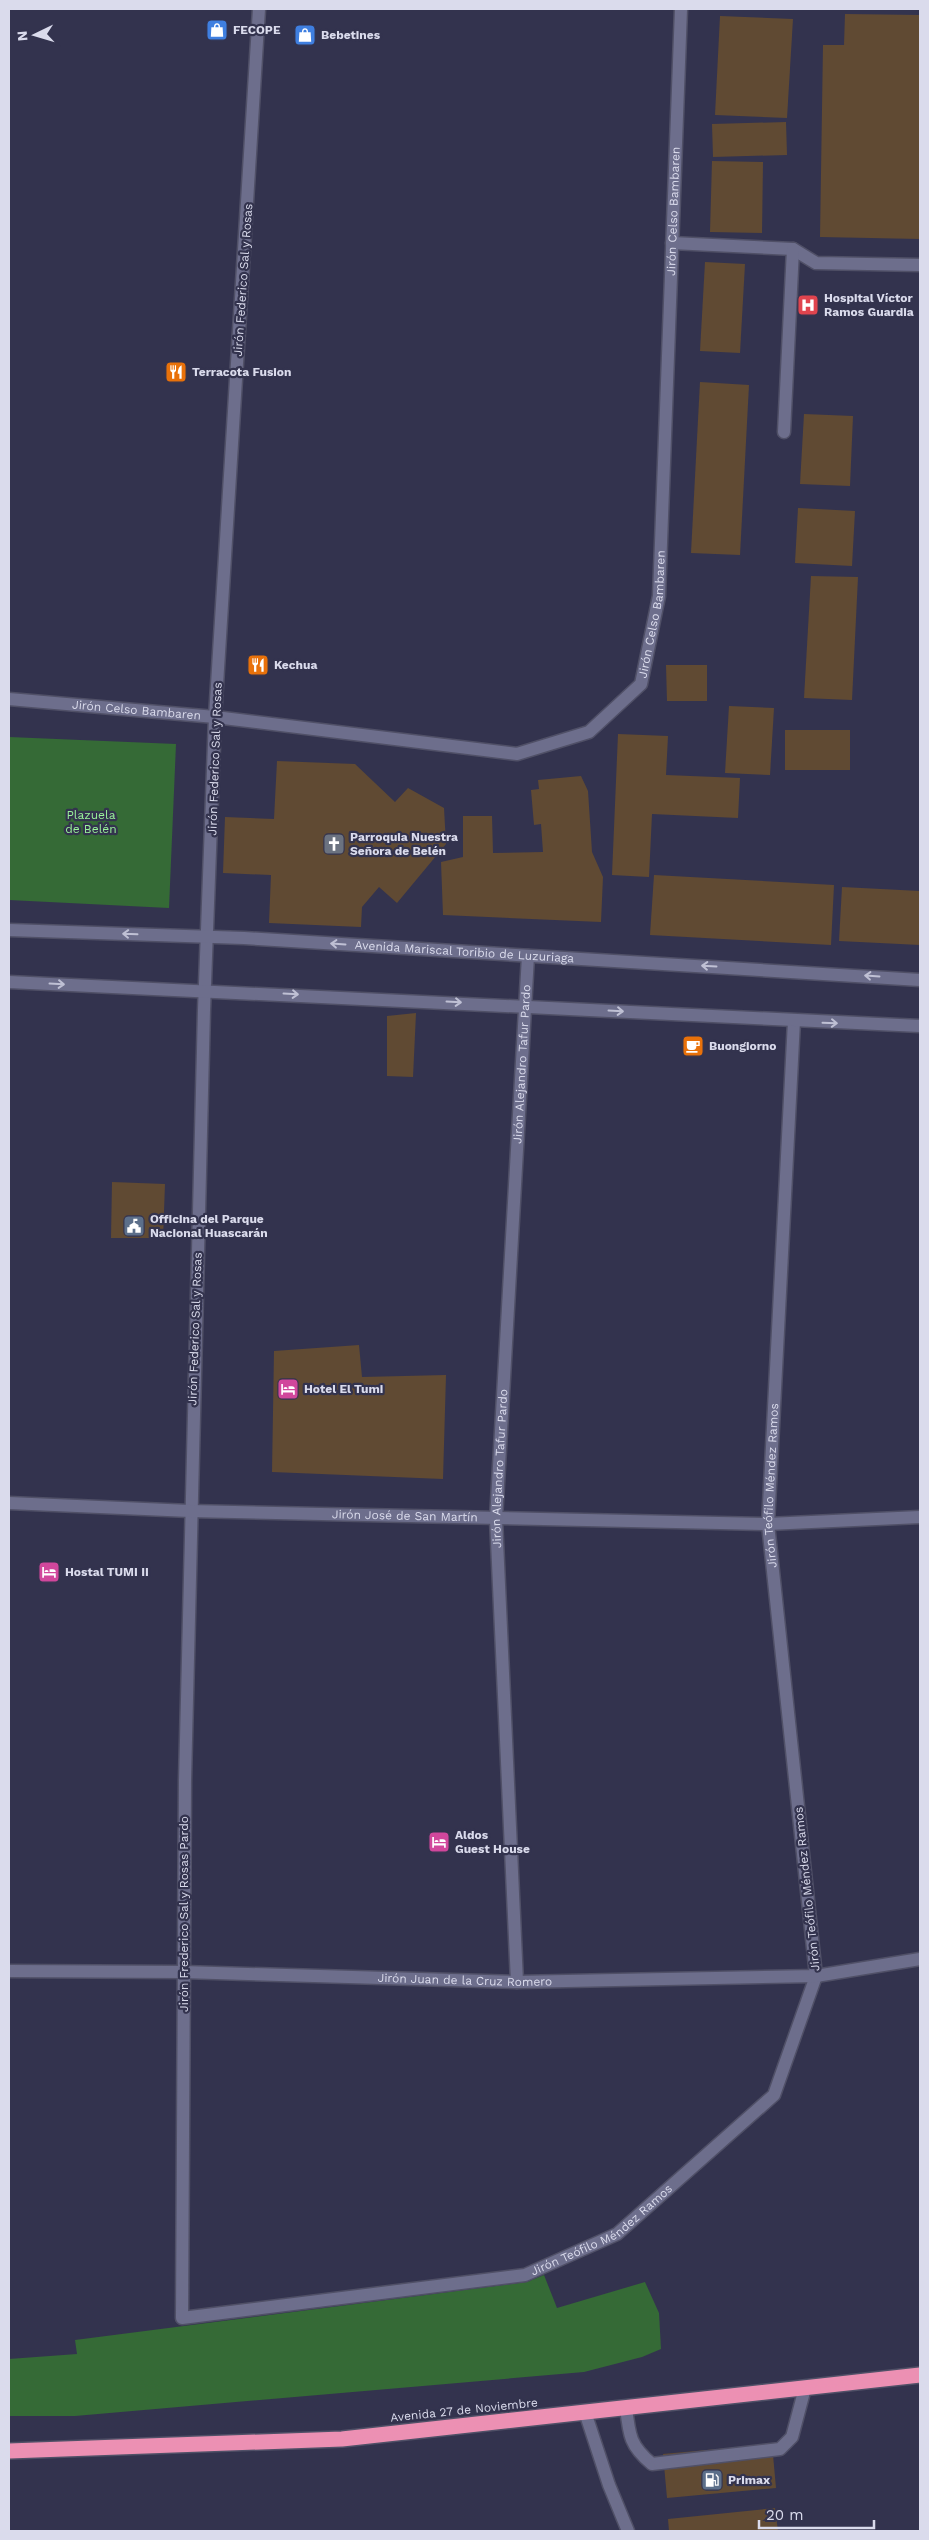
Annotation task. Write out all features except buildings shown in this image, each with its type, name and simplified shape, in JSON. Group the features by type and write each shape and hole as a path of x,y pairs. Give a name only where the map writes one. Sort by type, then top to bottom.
{"highway":[{"name":"Avenida 27 de Noviembre","path":"9,2451 342,2438 920,2375"}],"street":[{"name":"Jirón Federico Sal y Rosas","path":"190,1510 215,717 260,9"},
{"name":"Jirón Celso Bambaren","path":"9,699 215,717 517,754 589,732 641,684 659,596 681,9"},
{"path":"672,243 792,249 816,263 920,265"},
{"path":"784,432 792,249"},
{"name":"Avenida Mariscal Toribio de Luzuriaga","path":"9,930 208,936 920,980"},
{"name":"Jirón Alejandro Tafur Pardo","path":"517,1982 496,1519 528,956"},
{"path":"9,982 920,1026"},
{"name":"Jirón Teófilo Méndez Ramos","path":"182,2318 525,2275 617,2234 774,2095 816,1976 768,1524 794,1021"},
{"name":"Jirón José de San Martín","path":"9,1503 496,1519 768,1524 920,1517"},
{"name":"Jirón Frederico Sal y Rosas Pardo","path":"182,2318 183,1972 190,1510"},
{"name":"Jirón Juan de la Cruz Romero","path":"9,1971 183,1972 517,1982 816,1976 920,1959"},
{"path":"626,2407 630,2437 638,2452 652,2464 780,2450 792,2437 805,2388"},
{"path":"585,2412 628,2531"}],"green space":[{"name":"Plazuela de Belén","path":"9,737 176,744 169,908 9,900"},
{"path":"544,2275 557,2308 645,2282 659,2313 661,2349 642,2357 584,2372 75,2416 9,2416 9,2359 77,2354 75,2340 527,2282"}],"place":[{"name":"FECOPE","path":"217,30"},
{"name":"Bebetines","path":"305,35"},
{"name":"Hospital Víctor Ramos Guardia","path":"808,305"},
{"name":"Terracota Fusion","path":"176,372"},
{"name":"Kechua","path":"258,665"},
{"name":"Parroquia Nuestra Señora de Belén","path":"334,844"},
{"name":"Buongiorno","path":"693,1046"},
{"name":"Officina del Parque Nacional Huascarán","path":"134,1226"},
{"name":"Hotel El Tumi","path":"288,1389"},
{"name":"Hostal TUMI II","path":"49,1572"},
{"name":"Aldos Guest House","path":"439,1842"},
{"name":"Primax","path":"712,2480"}]}
